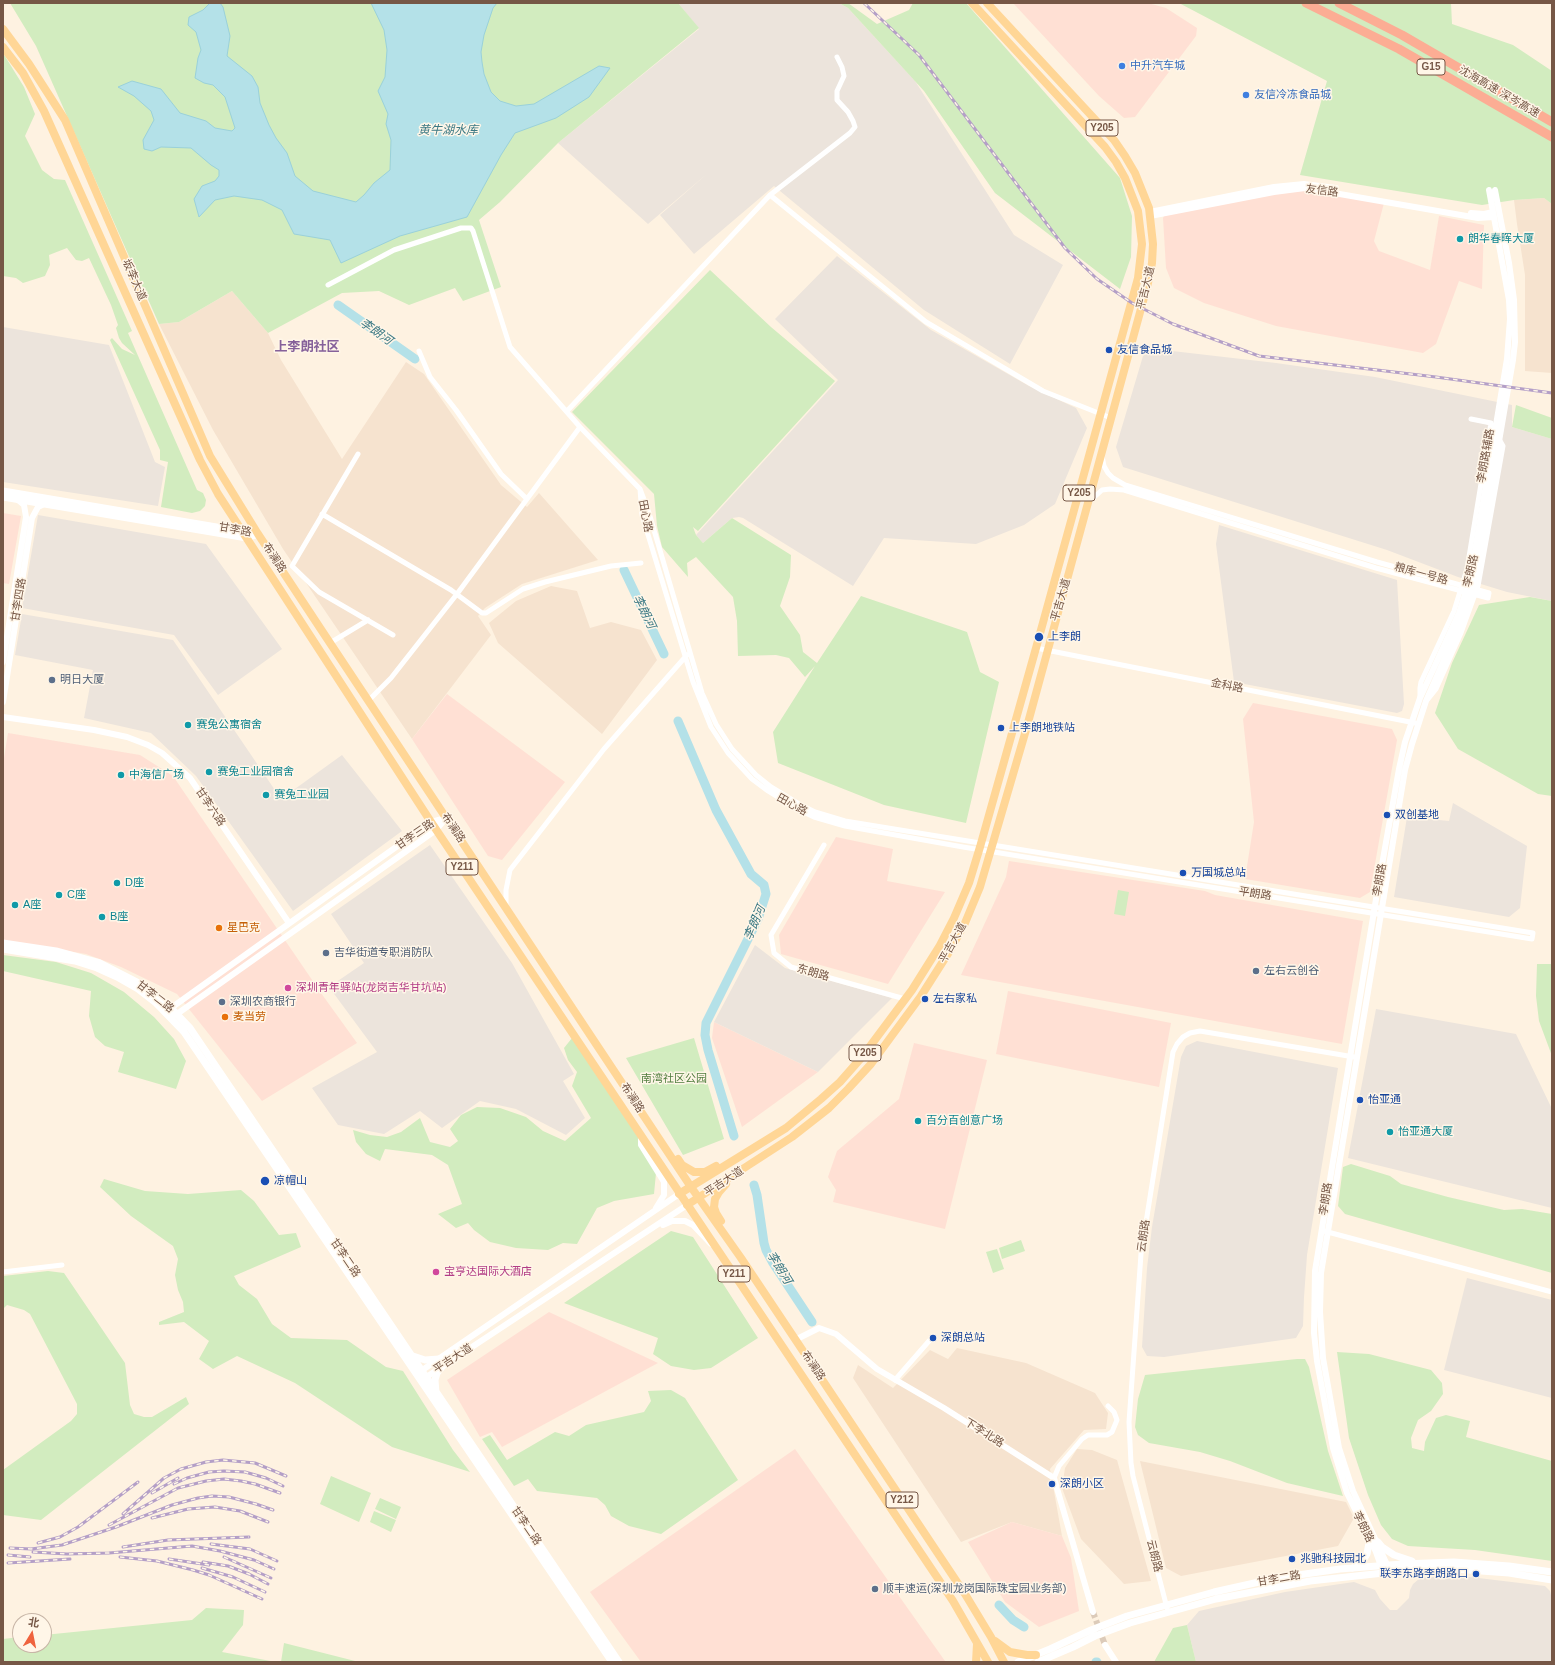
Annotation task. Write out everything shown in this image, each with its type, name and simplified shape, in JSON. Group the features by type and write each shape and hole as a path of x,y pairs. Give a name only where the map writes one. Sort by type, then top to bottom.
{"highway":[{"name":"沈海高速 深岑高速","path":"1306,3 1399,49 1552,137"},
{"name":"沈海高速 深岑高速","path":"1338,3 1402,35 1552,122"}],"main road":[{"name":"平吉大道","path":"680,1194 786,1128 821,1100 840,1082 862,1057 905,999 939,947 954,918 969,883 980,847 1138,278 1142,244 1138,211 1126,178 1105,147 972,3"},
{"name":"平吉大道","path":"687,1205 792,1137 848,1089 870,1064 921,996 949,952 965,923 980,887 992,849 1148,283 1152,263 1153,244 1150,214 1144,192 1126,156 1114,140 987,3"},
{"name":"坂李大道","path":"3,29 29,64 65,120 210,456 258,534"},
{"name":"坂李大道","path":"3,47 23,73 44,111 200,460 218,494 245,535"},
{"name":"甘李路","path":"3,491 245,535"},
{"name":"甘李路","path":"3,497 245,535 258,534"},
{"name":"布澜路","path":"258,534 691,1187 741,1258 965,1594 1004,1662"},
{"name":"布澜路","path":"245,535 436,830 953,1602 976,1639 988,1662"},
{"name":"甘李二路","path":"3,943 56,951 100,963 141,984 173,1012 202,1044 410,1354 421,1376 437,1395 619,1662"},
{"name":"甘李二路","path":"3,949 55,956 97,968 138,989 173,1012 196,1048 421,1376 612,1662"},
{"path":"664,1145 682,1165 694,1172 705,1172 731,1156 746,1154"},
{"path":"741,1258 740,1251 731,1234 716,1213 714,1207 715,1199 722,1188 746,1167"},
{"path":"410,1354 425,1360 439,1359"},
{"path":"437,1395 435,1380 437,1373 442,1367"},
{"path":"1352,1568 1364,1559 1367,1554 1369,1542 1368,1536"},
{"path":"1378,1542 1382,1547 1394,1555 1422,1563"},
{"name":"甘李二路","path":"1167,1608 1310,1580 1422,1563 1478,1563 1552,1572"},
{"name":"甘李二路","path":"1018,1662 1037,1658 1109,1622 1277,1578 1352,1568 1469,1570 1509,1573 1552,1580"},
{"path":"991,1637 997,1644 1010,1652 1037,1658"},
{"path":"976,1639 978,1647 976,1662"}],"street":[{"path":"567,411 770,196 850,134 855,127 848,112 837,100 836,91 844,76 842,67 837,57"},
{"name":"友信路","path":"1150,214 1305,188 1478,218 1494,214"},
{"name":"李朗路","path":"1386,1569 1347,1493 1339,1471 1332,1442 1317,1359 1314,1333 1314,1291 1378,911 1399,769 1428,686 1459,613 1472,569 1512,341 1514,300 1492,190 1494,214 1509,300 1512,341"},
{"path":"770,196 926,322 1043,391 1111,418"},
{"path":"328,285 394,250 461,228 471,228 474,231 510,347 580,427 640,489"},
{"path":"419,351 430,377 456,410 501,474 527,499"},
{"path":"1471,419 1491,423"},
{"name":"李朗路辅路","path":"1491,423 1503,446 1476,592 1461,633 1436,689 1432,695 1423,699 1420,688 1421,682 1454,611 1467,569 1491,423"},
{"path":"368,701 391,678 457,594 580,427"},
{"name":"粮库一号路","path":"1102,451 1104,466 1108,473 1113,478 1125,485 1476,592"},
{"path":"358,454 292,566 319,592 393,635"},
{"name":"田心路","path":"640,489 649,513 702,693 723,737 743,762 771,787 799,804 831,818 980,847"},
{"name":"田心路","path":"640,489 642,515 685,656 704,710 719,740 752,779 774,796 797,809 830,823 980,847"},
{"name":"粮库一号路","path":"1088,502 1102,490 1124,490 1376,568 1462,588"},
{"name":"甘李四路","path":"3,662 26,517 24,506 18,500"},
{"name":"甘李四路","path":"3,702 32,518 38,507 44,504"},
{"path":"322,514 457,594 482,613 486,613 523,589 537,584 611,566 641,563"},
{"path":"330,643 368,620"},
{"name":"金科路","path":"1036,648 1415,722"},
{"path":"506,906 506,890 510,870 604,749 690,652"},
{"name":"甘李六路","path":"3,717 94,730 127,737 148,745 162,753 190,778 289,923"},
{"name":"甘李三路","path":"173,1012 431,822 446,818"},
{"name":"甘李三路","path":"173,1012 436,830 446,818"},
{"name":"东朗路","path":"824,845 771,935 774,953 791,967 905,999"},
{"name":"平朗路","path":"980,847 1532,936"},
{"name":"云朗路","path":"1167,1608 1133,1476 1129,1422 1141,1254 1173,1052 1183,1037 1190,1033 1200,1031 1353,1057"},
{"path":"642,1137 641,1145 665,1186 664,1195 658,1206 642,1220"},
{"name":"平吉大道","path":"421,1376 439,1359 680,1194"},
{"name":"平吉大道","path":"421,1376 442,1367 687,1205"},
{"path":"642,1235 655,1230 667,1222 678,1220 685,1221 693,1226 708,1242 716,1247"},
{"path":"1324,1231 1552,1292"},
{"name":"李朗路","path":"1324,1231 1320,1293 1320,1326 1324,1360 1340,1448 1345,1470 1353,1491 1378,1542 1386,1569"},
{"path":"3,1272 62,1265"},
{"name":"下李北路","path":"796,1340 819,1328 828,1330 843,1339 868,1362 895,1380 944,1408 1054,1478"},
{"path":"895,1380 929,1341"},
{"path":"1093,1612 1054,1478 1059,1466 1082,1439 1088,1435 1107,1435 1112,1432 1117,1420 1114,1412 1108,1406"},
{"path":"1104,1645 1116,1662"}],"shaded area":[{"path":"678,3 839,3 848,8 915,81 1014,235 1063,265 1010,364 924,310 774,186 694,254 660,215 708,173 648,224 558,143 699,29"},
{"name":"中升汽车城","path":"1013,3 1148,3 1166,8 1197,28 1196,36 1135,117 1124,118 1099,96"},
{"path":"1305,188 1384,203 1374,241 1379,251 1430,270 1439,216 1484,225 1482,289 1459,281 1436,344 1423,353 1276,326 1204,303 1174,288 1166,268 1163,218 1165,214"},
{"path":"1544,198 1552,204 1552,373 1525,371 1525,275 1514,200"},
{"path":"837,256 931,330 1029,386 1076,408 1087,428 1055,504 1024,525 976,544 884,538 853,586 743,518 732,518 703,543 696,535 838,380 775,319"},
{"path":"232,291 268,333 281,360 342,459 406,362 424,374 501,485 527,507 539,493 598,560 522,584 485,608 478,616 491,635 412,739 283,549 213,430 159,324 179,322"},
{"path":"3,327 109,345 155,462 165,467 158,506 3,482"},
{"path":"1155,349 1276,363 1375,377 1512,405 1512,427 1552,439 1552,601 1507,592 1458,577 1387,550 1123,467 1116,447 1143,356"},
{"path":"3,513 21,516 9,584 3,583"},
{"path":"38,515 206,544 282,649 218,695 174,635 22,608"},
{"path":"1219,525 1397,580 1404,704 1402,711 1397,713 1234,682 1216,544"},
{"path":"551,586 577,591 590,628 611,622 641,630 657,660 602,734 498,643 489,623 516,601"},
{"name":"赛兔工业园","path":"22,614 173,640 281,799 342,755 402,831 293,911 196,776 151,733 84,718 93,670 15,655"},
{"path":"447,694 565,782 502,860 488,856 412,739"},
{"path":"1253,703 1392,729 1397,740 1370,892 1360,898 1245,879 1254,822 1243,719"},
{"path":"8,733 140,755 173,776 321,993 357,1043 262,1101 177,994 121,967 86,954 3,940 3,764"},
{"path":"1453,803 1527,846 1520,908 1509,917 1394,897 1407,817 1449,821"},
{"path":"836,837 893,849 887,881 945,892 888,984 781,954 779,935"},
{"path":"430,845 512,963 574,1074 563,1081 585,1118 566,1135 516,1109 480,1101 442,1128 420,1111 384,1134 338,1125 312,1088 377,1052 329,987 364,963 331,914"},
{"path":"1009,861 1205,891 1215,895 1363,921 1342,1044 961,975 1006,877"},
{"path":"755,945 785,968 892,998 818,1072 714,1022"},
{"path":"1008,991 1171,1023 1159,1087 996,1054"},
{"path":"1376,1009 1516,1034 1552,1109 1552,1208 1348,1158"},
{"path":"714,1022 818,1072 742,1127 712,1038"},
{"path":"1197,1041 1338,1068 1307,1255 1303,1326 1296,1338 1164,1357 1147,1356 1142,1347 1147,1268 1152,1227 1181,1057 1186,1046"},
{"name":"百分百创意广场","path":"914,1043 987,1060 945,1229 833,1202 836,1190 828,1177 837,1151 899,1099"},
{"path":"1467,1278 1552,1300 1552,1398 1444,1370"},
{"path":"549,1312 658,1363 502,1447 492,1432 480,1437 447,1380"},
{"name":"深朗小区","path":"957,1348 1026,1363 1095,1393 1108,1413 1106,1429 1084,1430 1050,1469 1062,1536 1012,1522 961,1542 853,1378 858,1365 893,1388 930,1350 948,1359"},
{"path":"795,1449 945,1661 641,1662 590,1592"},
{"path":"1077,1449 1092,1450 1117,1460 1151,1581 1124,1584 1081,1539 1062,1488 1065,1468"},
{"path":"1140,1461 1346,1502 1354,1518 1338,1546 1181,1576 1166,1568"},
{"path":"1012,1522 1062,1536 1071,1558 1079,1611 1039,1627 1005,1602 968,1542"},
{"path":"1428,1577 1470,1577 1545,1586 1550,1591 1552,1599 1552,1662 1196,1662 1187,1625 1199,1611 1285,1592 1354,1582 1375,1590 1380,1599 1390,1610 1397,1610 1409,1598 1410,1590 1413,1584 1419,1579"}],"green space":[{"path":"10,3 678,3 699,28 558,143 500,202 479,220 501,287 463,301 455,288 409,305 379,291 342,293 268,333 232,291 179,322 159,324 36,46"},
{"path":"839,3 848,3 877,24 909,10 913,3 966,3 1120,178 1132,216 1131,257 1120,289 995,193 924,91 848,8"},
{"path":"1179,3 1451,3 1452,24 1513,45 1552,71 1552,204 1544,198 1514,200 1482,205 1300,175 1327,81"},
{"path":"3,53 24,87 35,114 25,136 42,170 54,179 65,180 132,331 128,333 197,490 203,493 206,500 205,506 200,511 192,513 161,507 168,462 160,460 160,450 110,340 112,338 122,349 135,355 122,343 119,338 116,328 118,325 111,305 89,258 82,261 76,260 67,248 49,255 50,265 45,276 23,283 16,278 3,276"},
{"path":"710,270 771,327 835,381 698,531 693,527 696,535 703,543 732,518 791,555 790,577 780,606 800,635 803,652 817,663 861,596 967,632 980,672 999,682 966,823 884,805 778,763 773,732 815,666 805,677 789,658 776,655 738,656 737,621 733,597 696,557 687,563 688,577 662,547 657,526 654,494 572,412"},
{"path":"1516,405 1552,418 1552,439 1512,427"},
{"path":"1530,597 1552,601 1552,796 1538,794 1458,749 1435,713 1452,663 1479,605"},
{"path":"1118,890 1129,892 1125,916 1114,914"},
{"path":"3,955 56,962 91,973 124,992 154,1017 174,1039 186,1061 176,1089 118,1072 124,1052 105,1046 95,1037 89,1016 91,991 3,971"},
{"path":"1537,964 1552,964 1552,1056 1539,1021 1536,996"},
{"path":"572,1038 654,1161 656,1173 654,1194 614,1201 597,1208 577,1244 563,1243 548,1250 516,1248 490,1242 474,1230 468,1223 456,1228 438,1214 462,1204 448,1165 432,1155 385,1149 380,1161 366,1154 356,1142 353,1130 370,1135 387,1137 401,1132 420,1118 430,1142 450,1147 458,1141 450,1129 461,1115 477,1107 500,1108 526,1117 543,1131 565,1141 591,1118 572,1086 577,1072 568,1060 564,1048"},
{"name":"南湾社区公园","path":"694,1038 724,1139 683,1155 626,1058"},
{"path":"1351,1164 1390,1176 1401,1184 1448,1197 1504,1210 1522,1209 1552,1214 1552,1273 1345,1214 1338,1206 1343,1167"},
{"path":"104,1179 145,1191 188,1194 241,1190 254,1201 279,1235 296,1233 301,1247 234,1276 239,1285 257,1299 272,1324 291,1338 347,1340 386,1367 403,1371 453,1450 470,1472 392,1447 295,1383 237,1356 213,1369 199,1359 209,1341 184,1322 159,1325 159,1322 184,1312 183,1302 178,1290 175,1275 178,1259 173,1246 131,1216 100,1187"},
{"path":"671,1231 693,1237 758,1338 711,1368 694,1370 671,1366 653,1354 658,1338 564,1303"},
{"path":"1021,1240 1025,1251 1002,1259 999,1248"},
{"path":"997,1249 1004,1269 993,1273 986,1252"},
{"path":"48,1271 64,1273 125,1363 130,1405 134,1414 144,1417 152,1417 186,1397 189,1404 41,1520 3,1515 3,1470 71,1421 77,1414 77,1404 30,1314 24,1310 7,1305 3,1309 3,1276"},
{"path":"1337,1352 1369,1354 1431,1370 1442,1383 1443,1394 1431,1411 1418,1420 1411,1438 1412,1448 1424,1451 1425,1442 1436,1418 1446,1415 1470,1421 1466,1437 1552,1461 1552,1561 1475,1550 1408,1546 1392,1539 1381,1525 1368,1495 1349,1438"},
{"path":"1305,1359 1309,1367 1328,1451 1343,1496 1287,1483 1230,1461 1200,1452 1149,1443 1138,1435 1135,1427 1138,1399 1145,1375"},
{"path":"671,1390 685,1398 738,1480 661,1534 629,1526 611,1516 605,1505 597,1498 537,1491 528,1479 514,1486 482,1439 490,1435 507,1460 555,1432 569,1436 586,1425 644,1412 651,1401 648,1391"},
{"path":"331,1476 371,1493 359,1522 320,1504"},
{"path":"380,1498 401,1507 396,1519 375,1509"},
{"path":"374,1511 396,1520 391,1532 370,1522"},
{"path":"206,1608 244,1610 243,1625 222,1652 276,1662 3,1662 3,1639 12,1638 12,1653 52,1653 52,1634 192,1620"},
{"path":"1187,1625 1196,1662 1154,1662 1173,1628"},
{"path":"284,1643 359,1662 281,1662"}],"water":[{"name":"黄牛湖水库","path":"210,3 220,3 223,7 230,36 227,56 252,76 258,87 260,103 269,125 287,153 295,176 313,191 356,202 374,183 390,170 391,140 386,124 388,114 378,91 385,77 387,50 384,30 371,3 497,3 493,8 484,35 481,52 484,74 491,92 500,101 516,106 534,104 599,66 610,68 589,97 556,118 515,133 501,155 467,217 400,236 341,263 330,240 294,234 282,210 262,200 234,196 215,200 199,217 194,199 202,186 215,181 219,176 219,170 191,148 161,147 152,151 144,149 143,140 154,120 151,111 134,96 118,87 132,81 161,89 180,113 206,121 215,128 232,131 235,128 225,97 213,85 204,83 195,78 198,58 201,50 196,32 188,25 189,17 203,10"}],"waterway":[{"name":"李朗河","path":"338,305 415,359"},
{"name":"李朗河","path":"624,570 664,654"},
{"name":"李朗河","path":"678,721 716,810 751,874 764,885 766,894 758,919 706,1023 705,1035 708,1050 734,1136"},
{"name":"李朗河","path":"754,1185 766,1250 812,1322"},
{"name":"李朗河","path":"999,1605 1013,1620 1024,1627"}],"tunnel":[{"path":"1093,1612 1105,1645"}],"railway":[{"path":"864,3 919,55 1065,248 1097,279 1132,303 1173,324 1259,356 1436,377 1552,393"},
{"path":"123,1514 164,1478 181,1469 206,1462 223,1460 255,1463 286,1476"},
{"path":"174,1484 187,1478 209,1472 224,1471 245,1472 266,1478 283,1486"},
{"path":"152,1493 178,1478"},
{"path":"109,1525 178,1488 206,1481 224,1479 241,1481 255,1484 280,1493"},
{"path":"38,1543 60,1537 78,1527 138,1482"},
{"path":"10,1548 31,1549 62,1545 116,1527 172,1505 198,1498 212,1496 229,1497 273,1510"},
{"path":"152,1518 188,1509 215,1507 240,1511 268,1522"},
{"path":"123,1547 168,1540 249,1537"},
{"path":"211,1544 250,1549 277,1561"},
{"path":"33,1552 67,1554 109,1553 192,1546 220,1551 254,1560 274,1569"},
{"path":"8,1555 30,1557"},
{"path":"120,1557 157,1561 193,1570 209,1575 262,1599"},
{"path":"224,1557 271,1578"},
{"path":"8,1563 70,1559"},
{"path":"169,1559 209,1565"},
{"path":"203,1562 228,1566 249,1574 268,1584"},
{"path":"202,1568 233,1577 265,1592"}],"place":[{"name":"中升汽车城","path":"1122,66"},
{"name":"友信冷冻食品城","path":"1246,95"},
{"name":"朗华春晖大厦","path":"1460,239"},
{"name":"友信食品城","path":"1109,350"},
{"name":"上李朗","path":"1039,637"},
{"name":"明日大厦","path":"52,680"},
{"name":"赛兔公寓宿舍","path":"188,725"},
{"name":"上李朗地铁站","path":"1001,728"},
{"name":"赛兔工业园宿舍","path":"209,772"},
{"name":"中海信广场","path":"121,775"},
{"name":"赛兔工业园","path":"266,795"},
{"name":"双创基地","path":"1387,815"},
{"name":"万国城总站","path":"1183,873"},
{"name":"D座","path":"117,883"},
{"name":"C座","path":"59,895"},
{"name":"A座","path":"15,905"},
{"name":"B座","path":"102,917"},
{"name":"星巴克","path":"219,928"},
{"name":"吉华街道专职消防队","path":"326,953"},
{"name":"左右云创谷","path":"1256,971"},
{"name":"深圳青年驿站(龙岗吉华甘坑站)","path":"288,988"},
{"name":"左右家私","path":"925,999"},
{"name":"深圳农商银行","path":"222,1002"},
{"name":"麦当劳","path":"225,1017"},
{"name":"怡亚通","path":"1360,1100"},
{"name":"百分百创意广场","path":"918,1121"},
{"name":"怡亚通大厦","path":"1390,1132"},
{"name":"凉帽山","path":"265,1181"},
{"name":"宝亨达国际大酒店","path":"436,1272"},
{"name":"深朗总站","path":"933,1338"},
{"name":"深朗小区","path":"1052,1484"},
{"name":"兆驰科技园北","path":"1292,1559"},
{"name":"联李东路李朗路口","path":"1476,1574"},
{"name":"顺丰速运(深圳龙岗国际珠宝园业务部)","path":"875,1589"}],"district":[{"name":"上李朗社区","path":"307,347"}]}
